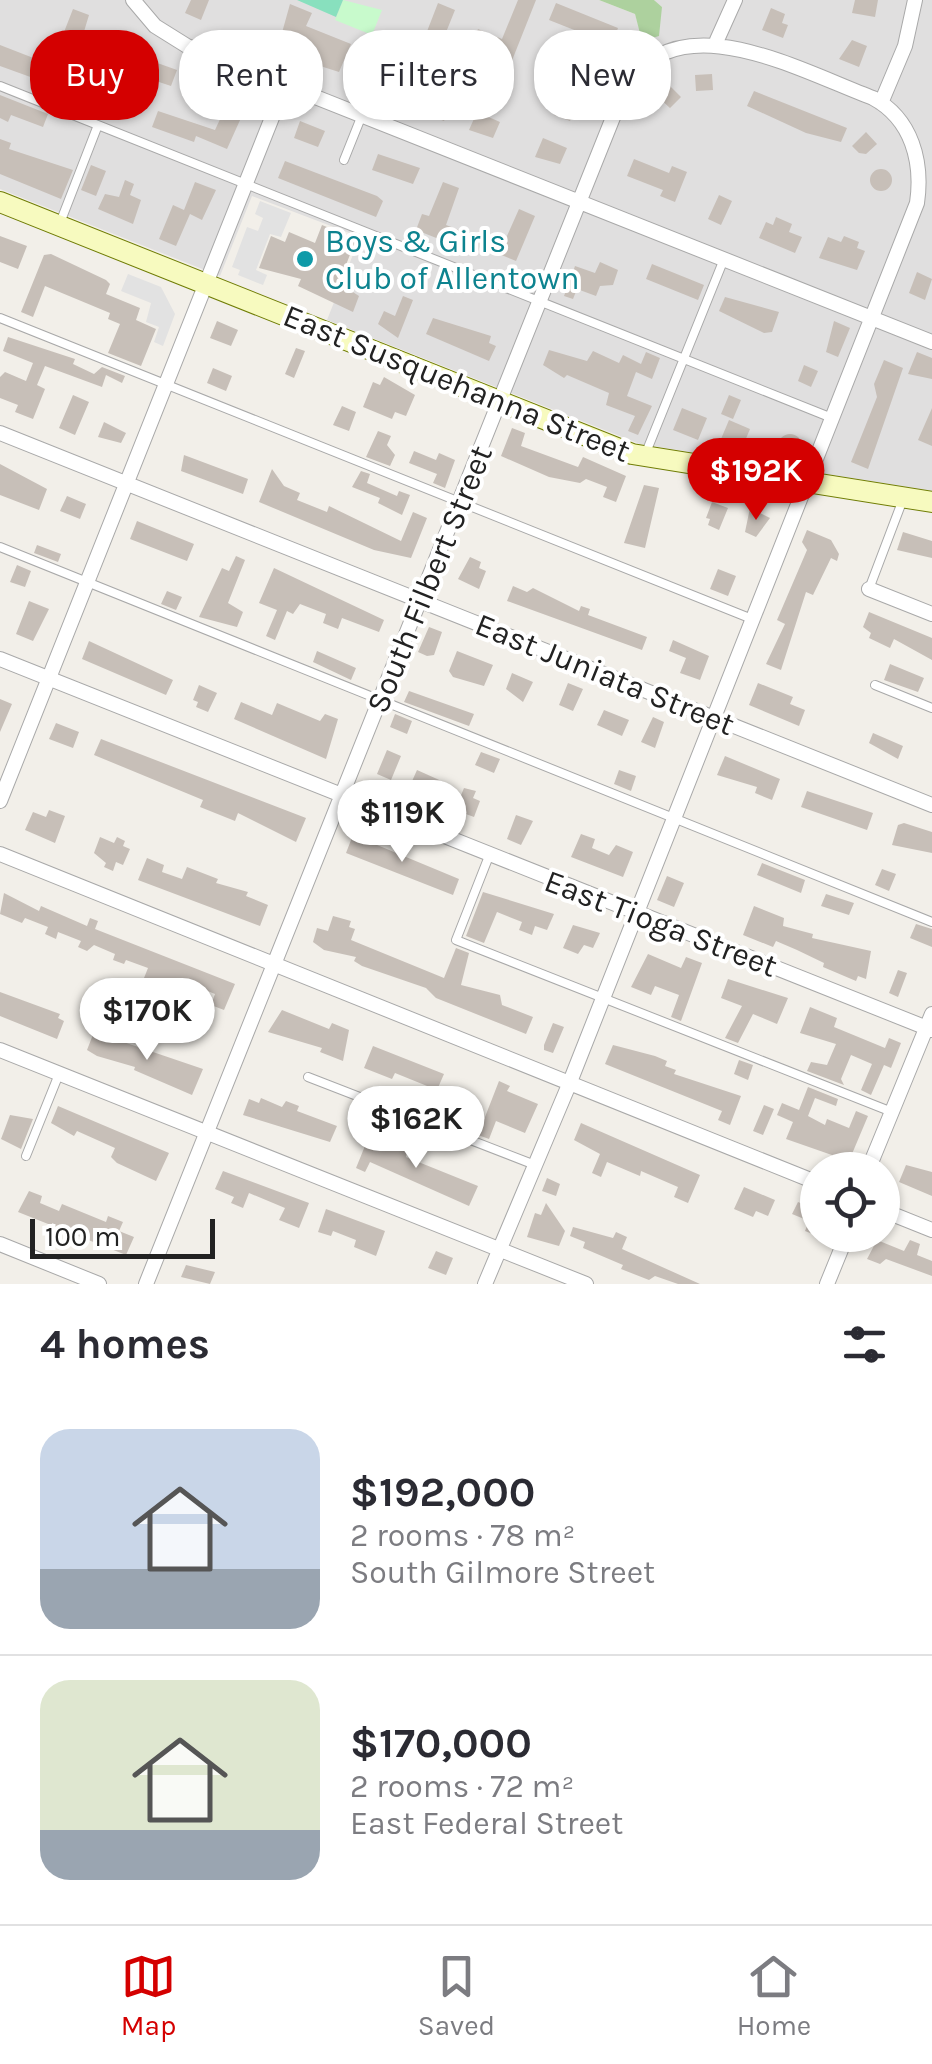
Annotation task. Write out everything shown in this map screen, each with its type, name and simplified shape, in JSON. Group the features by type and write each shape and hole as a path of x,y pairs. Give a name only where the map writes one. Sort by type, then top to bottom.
{"main road":[{"name":"East Susquehanna Street","path":"0,202 644,458 932,502"}],"street":[{"path":"133,0 170,37 179,41"},
{"path":"485,1284 807,483 911,220 920,185 908,133 881,103 717,40 735,0"},
{"path":"881,103 905,46 915,0"},
{"name":"South Filbert Street","path":"146,1284 624,90 642,64 668,46 717,40"},
{"path":"0,801 7,761 48,678 271,120"},
{"path":"372,120 932,342"},
{"name":"East Juniata Street","path":"0,433 932,805"},
{"path":"869,588 932,614"},
{"name":"East Tioga Street","path":"0,659 636,914 930,1024"},
{"path":"0,854 800,1176"},
{"path":"875,1152 930,1024"},
{"path":"0,1050 586,1284"},
{"path":"900,1217 932,1230"},
{"path":"0,1244 99,1284"},
{"path":"827,1284 839,1252"}],"lane":[{"path":"0,86 832,418"},
{"path":"344,160 360,120"},
{"path":"59,225 98,125"},
{"path":"644,458 724,259"},
{"path":"0,318 752,619"},
{"path":"869,588 904,498"},
{"path":"0,547 932,922"},
{"path":"876,685 932,708"},
{"path":"489,856 456,940 892,1112"},
{"path":"26,1156 59,1074"},
{"path":"308,1076 535,1166"}],"shaded area":[{"path":"0,0 599,0 635,14 640,30 534,30 534,120 671,120 671,30 649,30 662,7 654,0 932,0 932,491 640,444 327,320 360,237 252,196 220,276 0,189"},
{"path":"260,201 291,213 281,237 270,234 256,270 267,275 263,285 238,275 240,270 232,267 247,227 258,231 263,218 255,214"},
{"path":"128,274 161,287 175,314 163,346 154,342 159,327 146,322 151,303 121,291"}],"green space":[{"path":"297,0 343,0 336,17"},
{"path":"343,0 382,10 374,30 360,30 335,20"},
{"path":"599,0 654,0 662,7 660,30 639,30 635,14"}],"building":[{"path":"191,0 209,0 201,20 185,13"},
{"path":"518,0 536,0 514,55 514,30 506,30"},
{"path":"855,0 878,0 875,17 852,13"},
{"path":"438,3 455,10 447,30 428,30"},
{"path":"556,3 618,28 574,30 549,20"},
{"path":"290,4 312,13 306,26 316,30 283,30"},
{"path":"771,8 785,14 782,23 788,25 783,38 762,30"},
{"path":"73,9 89,15 84,30 65,30"},
{"path":"323,33 343,41 339,72 323,67"},
{"path":"852,40 867,46 859,67 839,59"},
{"path":"0,45 30,57 30,77 0,66"},
{"path":"159,64 177,70 171,86 159,82"},
{"path":"712,74 713,90 696,91 695,75"},
{"path":"671,87 681,97 671,107"},
{"path":"754,91 847,128 841,142 806,133 747,106"},
{"path":"0,95 30,107 30,120 46,120 43,127 11,115 8,122 0,118"},
{"path":"159,111 215,130 220,120 240,120 227,149 196,136 194,142 152,127 155,120 159,120"},
{"path":"473,120 500,122 493,138 469,130"},
{"path":"300,121 325,131 318,147 294,138"},
{"path":"866,132 877,144 866,154 859,153 852,146"},
{"path":"543,138 567,148 560,164 535,157"},
{"path":"0,139 11,143 9,149 73,170 61,199 0,174"},
{"path":"378,154 420,168 413,184 372,170"},
{"path":"634,159 669,173 672,166 687,172 675,202 660,196 663,190 627,176"},
{"path":"285,161 377,196 383,201 376,217 278,178"},
{"path":"91,165 106,171 96,196 81,190"},
{"path":"881,169 889,172 889,188 881,191 873,188 870,180 873,172"},
{"path":"125,180 134,184 130,195 141,200 133,224 98,209 105,194 119,197"},
{"path":"195,182 216,190 202,220 190,214 176,246 159,239 173,205 184,210"},
{"path":"443,182 459,188 446,225 483,239 477,254 416,230 422,214 429,216"},
{"path":"719,195 732,201 721,225 708,219"},
{"path":"519,209 535,216 516,261 499,254"},
{"path":"776,217 792,224 789,232 802,237 795,253 759,238 766,222 773,225"},
{"name":"Boys & Girls Club of Allentown","path":"322,225 356,239 339,283 359,296 353,312 298,286 301,279 259,268 271,236 285,242 289,232 315,243"},
{"path":"0,236 27,246 18,269 0,262"},
{"path":"844,236 859,242 857,248 865,251 857,270 819,258 828,237 841,242"},
{"path":"51,254 106,280 110,284 106,294 140,308 136,320 156,329 141,366 108,353 120,324 108,319 110,313 45,286 33,317 21,312 44,255"},
{"path":"600,262 618,270 613,285 600,286 596,296 577,289 573,299 564,296 575,266 595,273"},
{"path":"652,264 704,285 698,300 646,279"},
{"path":"917,272 932,279 925,300 909,293"},
{"path":"403,296 413,300 398,338 378,324 384,311 395,316"},
{"path":"725,297 779,312 772,332 764,333 719,311"},
{"path":"433,318 491,336 489,343 496,346 489,361 426,334"},
{"path":"217,321 238,330 231,346 210,338"},
{"path":"834,321 850,328 838,357 826,352"},
{"path":"8,337 75,359 73,364 94,374 102,367 125,376 122,383 106,375 102,387 45,366 37,385 45,389 33,419 15,412 18,405 0,398 0,377 5,372 26,381 33,363 3,351"},
{"path":"296,348 305,351 294,378 285,374"},
{"path":"549,350 587,361 593,351 619,363 623,355 641,364 646,352 660,358 652,379 636,372 627,396 652,406 638,435 628,431 635,416 606,405 609,393 567,375 564,378 543,365"},
{"path":"917,352 932,358 932,379 908,374"},
{"path":"884,360 903,368 868,469 851,462 877,397 874,384"},
{"path":"804,365 818,371 811,387 798,381"},
{"path":"213,368 232,376 226,391 207,383"},
{"path":"384,377 415,395 406,416 395,412 392,419 363,407 373,382 380,385"},
{"path":"73,395 89,402 75,435 59,428"},
{"path":"729,395 741,400 733,419 721,414"},
{"path":"342,406 356,412 349,431 333,425"},
{"path":"682,408 707,418 698,440 673,430"},
{"path":"932,408 932,446 918,440"},
{"path":"729,420 750,429 742,448 721,439"},
{"path":"104,422 126,433 121,443 98,437"},
{"path":"512,428 525,433 521,446 578,467 583,457 626,476 616,502 603,497 607,487 586,479 580,483 549,477 501,456"},
{"path":"378,431 391,436 387,445 395,455 390,466 366,457"},
{"path":"790,434 802,446 790,458 778,446"},
{"path":"414,451 436,460 439,453 455,460 445,488 433,483 437,474 409,463"},
{"path":"184,455 248,479 243,494 181,471"},
{"path":"0,464 47,489 39,510 0,495"},
{"path":"272,469 284,486 300,493 297,500 327,512 329,506 401,541 413,512 427,518 411,558 374,550 259,502"},
{"path":"361,471 370,474 367,483 397,496 399,491 410,495 402,515 378,503 380,498 352,487"},
{"path":"644,485 659,488 645,548 624,543"},
{"path":"67,496 86,504 80,519 60,511"},
{"path":"712,502 728,508 719,530 708,525 710,519 706,518"},
{"path":"750,508 770,518 756,537 745,532"},
{"path":"137,521 194,544 187,561 130,539"},
{"path":"807,530 831,540 839,554 837,561 831,558 813,595 806,592 781,670 766,664 785,624 777,620 807,550 802,542"},
{"path":"903,532 932,541 932,558 897,550"},
{"path":"37,545 61,554 58,562 34,553"},
{"path":"236,556 245,560 228,603 243,612 237,627 199,617 222,568 229,571"},
{"path":"470,557 481,562 479,568 486,571 479,589 458,579"},
{"path":"17,565 31,571 25,587 10,582"},
{"path":"274,568 384,620 379,632 342,618 338,629 323,623 326,614 300,604 293,614 287,611 275,640 266,636 277,610 259,603"},
{"path":"718,569 736,576 728,596 710,589"},
{"path":"513,586 527,592 533,588 579,611 581,606 590,609 588,615 647,637 642,650 507,601"},
{"path":"167,591 182,597 176,610 161,604"},
{"path":"29,601 49,609 33,641 16,634"},
{"path":"869,612 932,638 932,660 894,639 890,648 869,638 871,633 863,627"},
{"path":"429,627 442,632 434,655 427,656 418,652"},
{"path":"673,640 709,656 700,680 680,673 686,658 669,651"},
{"path":"89,641 173,680 166,695 82,659"},
{"path":"317,651 356,668 351,680 313,662"},
{"path":"457,651 493,665 484,686 453,677 449,671"},
{"path":"890,664 924,678 918,692 884,680"},
{"path":"512,673 533,682 523,702 506,689"},
{"path":"568,683 583,689 573,711 559,705"},
{"path":"758,683 793,697 790,704 805,710 799,726 749,705"},
{"path":"199,685 217,693 208,712 196,707 198,702 193,700"},
{"path":"409,691 474,714 469,726 404,702"},
{"path":"0,699 12,704 0,732"},
{"path":"241,702 272,715 277,703 320,721 325,714 338,719 326,759 234,719"},
{"path":"604,710 629,720 622,736 597,725"},
{"path":"395,714 412,721 407,734 390,727"},
{"path":"653,717 664,722 655,748 641,742"},
{"path":"56,723 79,732 73,748 49,739"},
{"path":"873,733 903,746 898,759 869,743"},
{"path":"101,739 306,818 296,842 238,813 235,821 200,807 203,800 94,755"},
{"path":"387,750 401,756 391,780 377,774"},
{"path":"481,752 500,759 494,773 475,765"},
{"path":"725,756 780,779 772,800 755,793 757,787 717,775"},
{"path":"417,770 446,783 440,798 409,788"},
{"path":"619,770 636,776 631,791 614,784"},
{"path":"464,788 476,791 473,798 480,801 474,817 455,810"},
{"path":"807,791 873,813 867,830 801,807"},
{"path":"49,810 65,816 55,843 25,830 33,812 46,817"},
{"path":"516,815 533,821 521,845 507,839"},
{"path":"904,823 932,832 932,853 892,845 898,825"},
{"path":"581,834 595,839 592,848 609,855 616,845 633,852 623,877 571,857"},
{"path":"353,835 459,879 453,895 346,853"},
{"path":"100,837 114,843 117,837 130,849 123,865 116,862 113,871 104,867 106,863 94,853"},
{"path":"147,858 164,865 162,872 182,879 187,867 218,879 216,883 248,892 246,896 268,905 260,926 138,880"},
{"path":"762,863 805,880 801,893 757,875"},
{"path":"882,869 896,874 889,891 875,885"},
{"path":"667,876 684,883 674,907 657,900"},
{"path":"483,892 554,914 547,930 535,926 532,935 519,930 522,922 497,912 484,943 466,936"},
{"path":"4,893 39,911 41,906 87,926 90,918 98,921 95,929 235,984 224,1010 211,1005 215,994 195,986 193,993 162,985 144,978 148,968 113,960 115,954 94,945 87,951 78,947 81,941 58,932 56,939 45,934 48,927 0,914"},
{"path":"826,894 854,903 849,915 821,906"},
{"path":"754,906 784,918 783,926 813,934 812,938 871,951 866,979 858,976 856,981 776,941 773,947 743,935"},
{"path":"333,916 351,921 349,927 355,929 351,940 444,978 456,948 469,953 461,985 500,995 502,1005 533,1017 526,1034 436,998 426,988 362,966 354,961 356,957 324,950 313,942 317,928 328,931"},
{"path":"916,924 932,929 932,947 910,938"},
{"path":"573,925 600,933 593,948 584,945 578,954 563,948"},
{"path":"648,954 681,968 686,957 702,963 681,1021 671,1017 679,995 655,986 651,995 631,987"},
{"path":"898,970 907,973 898,997 889,993"},
{"path":"728,979 788,998 777,1024 753,1014 738,1043 725,1038 742,1006 721,998"},
{"path":"0,992 60,1014 58,1018 64,1021 57,1039 0,1016"},
{"path":"810,1007 837,1018 834,1027 885,1048 889,1038 901,1043 891,1068 884,1065 871,1095 861,1090 872,1064 851,1055 841,1079 844,1085 807,1071 811,1062 827,1065 836,1044 800,1033"},
{"path":"282,1010 329,1029 332,1023 349,1030 343,1061 320,1052 322,1048 268,1032"},
{"path":"553,1023 564,1027 553,1053 544,1050 544,1045"},
{"path":"94,1032 203,1069 192,1095 134,1070 135,1067 87,1050"},
{"path":"613,1045 655,1056 667,1061 665,1066 676,1070 674,1074 741,1096 730,1125 718,1120 722,1111 605,1064"},
{"path":"373,1046 444,1074 437,1090 395,1073 392,1079 364,1068"},
{"path":"739,1060 753,1065 748,1080 734,1074"},
{"path":"499,1081 510,1086 507,1091 538,1104 525,1133 496,1121 489,1139 478,1135"},
{"path":"808,1087 838,1099 836,1106 815,1098 808,1116 825,1125 827,1119 849,1128 856,1111 868,1116 853,1152 823,1152 786,1139 793,1122 777,1115 782,1103 799,1110"},
{"path":"261,1098 282,1107 286,1101 299,1106 297,1111 337,1126 330,1142 243,1115 249,1099 259,1103"},
{"path":"764,1105 774,1109 763,1135 753,1131"},
{"path":"58,1106 169,1153 156,1181 117,1163 111,1157 115,1148 77,1131 74,1136 51,1123"},
{"path":"10,1115 33,1119 21,1149 1,1139"},
{"path":"388,1116 404,1123 399,1134 383,1127"},
{"path":"581,1123 700,1175 688,1203 674,1197 678,1187 641,1171 640,1176 607,1162 601,1177 592,1173 600,1154 574,1140"},
{"path":"394,1137 408,1142 406,1157 478,1186 469,1206 370,1162 365,1172 356,1168 367,1141 389,1150"},
{"path":"906,1165 932,1172 932,1196 900,1182"},
{"path":"223,1171 309,1203 299,1228 279,1220 285,1208 249,1193 243,1208 231,1203 234,1197 215,1189"},
{"path":"547,1178 560,1184 556,1196 542,1191"},
{"path":"744,1187 775,1200 768,1216 756,1211 753,1217 734,1209"},
{"path":"29,1191 42,1196 40,1203 59,1211 62,1204 106,1222 108,1216 123,1222 119,1231 134,1237 126,1255 18,1212"},
{"path":"798,1202 800,1203 800,1217 792,1214"},
{"path":"546,1203 565,1231 559,1246 527,1237 535,1213 541,1215"},
{"path":"326,1209 385,1231 376,1256 354,1247 356,1240 333,1231 331,1236 318,1232"},
{"path":"573,1227 613,1238 616,1232 627,1237 622,1249 700,1284 678,1284 655,1276 649,1280 621,1269 623,1265 583,1248 585,1242 570,1236"},
{"path":"910,1240 920,1244 917,1255 932,1261 932,1276 886,1259 880,1264 867,1259 871,1252 904,1251"},
{"path":"436,1251 453,1258 446,1275 428,1268"},
{"path":"186,1265 215,1272 210,1284 181,1277"}],"place":[{"name":"Boys & Girls Club of Allentown","path":"305,259"}]}
